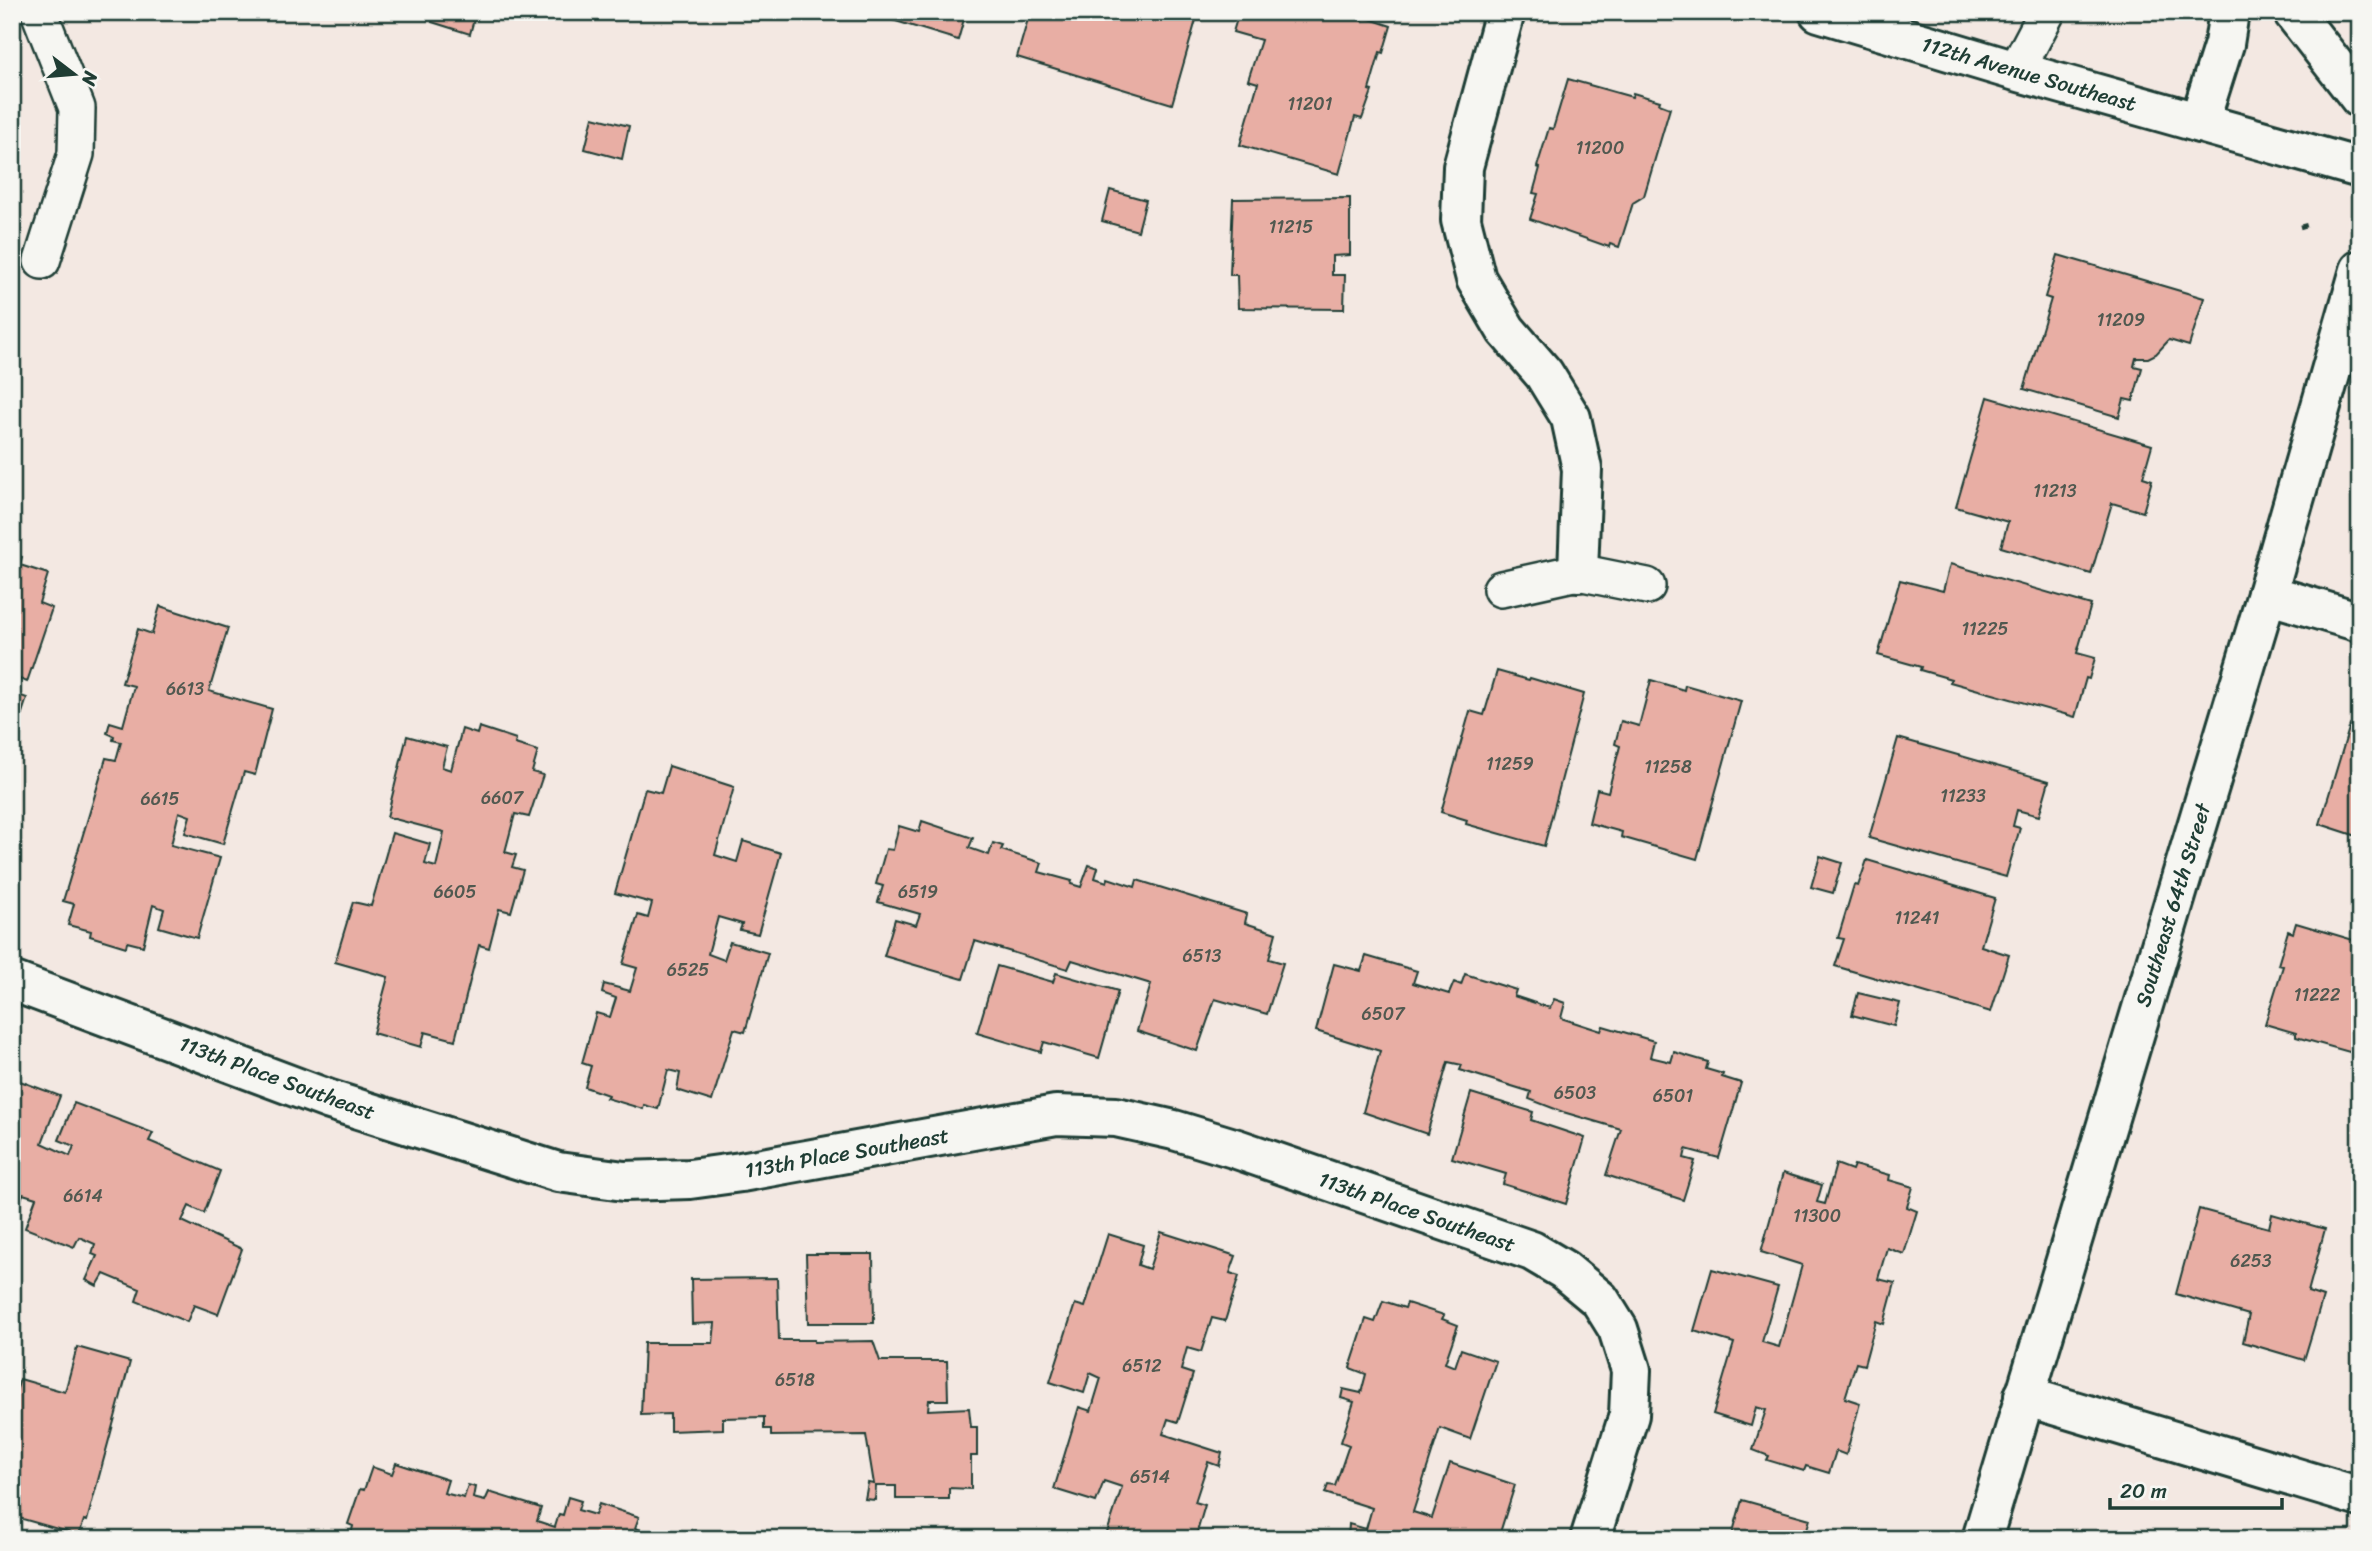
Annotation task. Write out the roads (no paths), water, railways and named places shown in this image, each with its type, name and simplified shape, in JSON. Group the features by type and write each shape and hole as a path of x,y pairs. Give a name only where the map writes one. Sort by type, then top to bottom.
{"street":[{"path":"1505,12 1463,167 1461,220 1476,279 1506,330 1544,373 1571,418 1582,470 1578,572"},
{"name":"112th Avenue Southeast","path":"1819,12 2016,71 2360,168"},
{"path":"2199,123 2224,44 2229,12"},
{"path":"2293,12 2360,98"},
{"name":"Southeast 64th Street","path":"1982,1539 2267,594 2360,270"},
{"path":"2267,594 2360,622"},
{"name":"113th Place Southeast","path":"12,981 330,1100 558,1172 624,1181 690,1179 1056,1115 1116,1117 1174,1130 1250,1154 1532,1251 1564,1270 1600,1300 1618,1329 1631,1370 1629,1415 1590,1539"},
{"path":"2024,1396 2360,1497"}],"lane":[{"path":"39,12 77,108 76,154 42,261"},
{"path":"2016,71 2047,12"},
{"path":"1501,589 1578,572 1647,586"}]}
